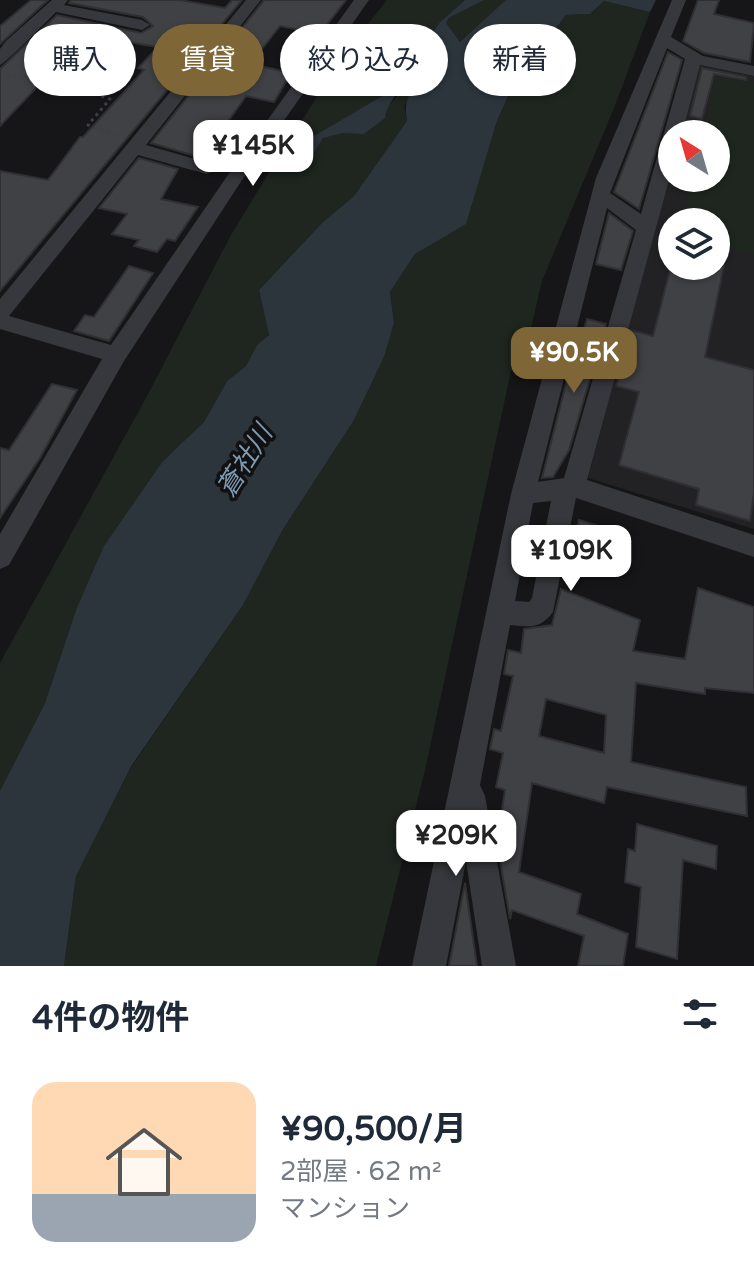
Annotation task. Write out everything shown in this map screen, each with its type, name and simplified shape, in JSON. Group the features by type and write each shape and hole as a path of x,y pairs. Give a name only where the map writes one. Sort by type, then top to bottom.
{"street":[{"path":"0,313 254,0"},
{"path":"0,557 116,355 236,176 362,0"},
{"path":"429,966 523,494 601,195 661,38 679,0"},
{"path":"0,60 12,44 56,4 142,25"},
{"path":"661,38 694,57 754,71"},
{"path":"676,120 694,57"},
{"path":"136,146 206,168"},
{"path":"501,612 535,615 544,603 569,488 658,187"},
{"path":"601,195 647,228"},
{"path":"0,321 116,355"},
{"path":"523,494 569,488 754,546"},
{"path":"468,781 499,966"}],"path":[{"path":"0,74 82,89 110,99 88,125 136,146"}],"shaded area":[{"path":"387,0 465,0 440,22 368,24"},
{"path":"484,0 506,0 483,24 464,24 462,45 445,23"},
{"path":"604,1 650,12 542,281 522,367 511,371 425,770 376,966 64,966 76,876 132,766 243,605 282,531 354,420 384,357 394,323 390,292 415,254 466,223 497,121 508,96 576,96 576,24 559,24 566,15 590,14"},
{"path":"698,65 754,76 754,529 588,478 658,216 658,280 730,280 730,208 660,208 664,192 730,192 730,120 684,120"},
{"path":"716,76 754,83 754,255 730,249 730,208 685,208 689,192 730,192 730,120 706,120"},
{"path":"318,96 382,96 299,146 291,138"},
{"path":"398,96 412,96 404,106 407,121 354,196 322,223 259,290 269,335 257,345 246,366 227,381 204,422 163,461 76,610 45,703 0,791 0,663 147,396 231,235 276,161 299,146 295,157 313,154 322,138 364,133"}],"water":[{"path":"465,0 484,0 449,18 447,24 439,24"},
{"path":"506,0 656,0 650,12 604,1 590,14 566,15 559,24 480,24"},
{"name":"蒼社川","path":"448,26 460,42 464,38 464,96 508,96 497,121 466,224 415,254 390,292 394,323 384,357 354,420 282,531 243,605 132,765 76,876 64,966 0,966 0,791 45,703 76,610 104,546 163,461 204,422 227,381 246,366 257,345 269,335 259,290 322,223 354,196 407,121 408,98 448,96"},
{"path":"382,96 395,96 385,118 364,134 344,133 323,138 313,154 295,158 299,145"}],"building":[{"path":"31,0 48,0 0,44 0,26"},
{"path":"71,0 180,0 225,8 232,0 242,0 222,24 152,25 143,17 69,3"},
{"path":"264,0 346,0 328,24 280,24 264,46 264,24 245,24"},
{"path":"698,0 719,0 714,14 754,23 750,62 704,53 683,41"},
{"path":"57,15 99,24 48,24"},
{"path":"152,27 152,46 136,43 136,32 141,33"},
{"path":"24,46 24,96 28,96 0,126 0,69"},
{"path":"668,52 682,60 665,120 658,120 658,143 639,209 614,192"},
{"path":"152,53 152,96 162,96 0,291 0,171 48,180 80,137 120,96 136,96 136,79 144,70 138,68"},
{"path":"264,67 280,71 280,92 274,102 246,96 264,96"},
{"path":"702,68 746,77 746,80 714,74 702,119 690,116"},
{"path":"188,96 246,96 210,147 207,146 199,157 151,143"},
{"path":"139,158 178,169 161,199 198,207 175,241 167,239 157,252 134,246 139,240 112,234 127,214 99,208"},
{"path":"609,213 633,231 621,270 596,264"},
{"path":"129,266 153,273 109,341 74,331 85,315 94,317"},
{"path":"667,280 721,280 705,357 754,370 754,493 750,521 696,505 699,489 619,465 639,392 616,386 631,330 653,336"},
{"path":"587,319 606,324 569,450 553,477 542,478 576,344 579,345"},
{"path":"52,384 77,390 40,458 0,518 0,448 9,450"},
{"path":"579,520 605,528 600,549 574,541"},
{"path":"698,588 754,607 754,693 705,688 705,694 636,683 631,762 746,787 747,816 607,787 604,803 532,783 519,872 581,894 577,914 628,934 623,966 578,966 584,936 512,910 510,919 497,843 505,790 496,787 503,753 490,749 494,729 501,731 513,676 504,674 508,650 521,653 524,629 552,625 561,589 640,620 633,651 685,659","holes":["546,699 606,715 604,753 539,736"]},
{"path":"637,824 717,846 716,869 683,860 677,959 636,947 641,887 625,882 628,849 635,851"},
{"path":"465,883 477,966 449,966"}]}
